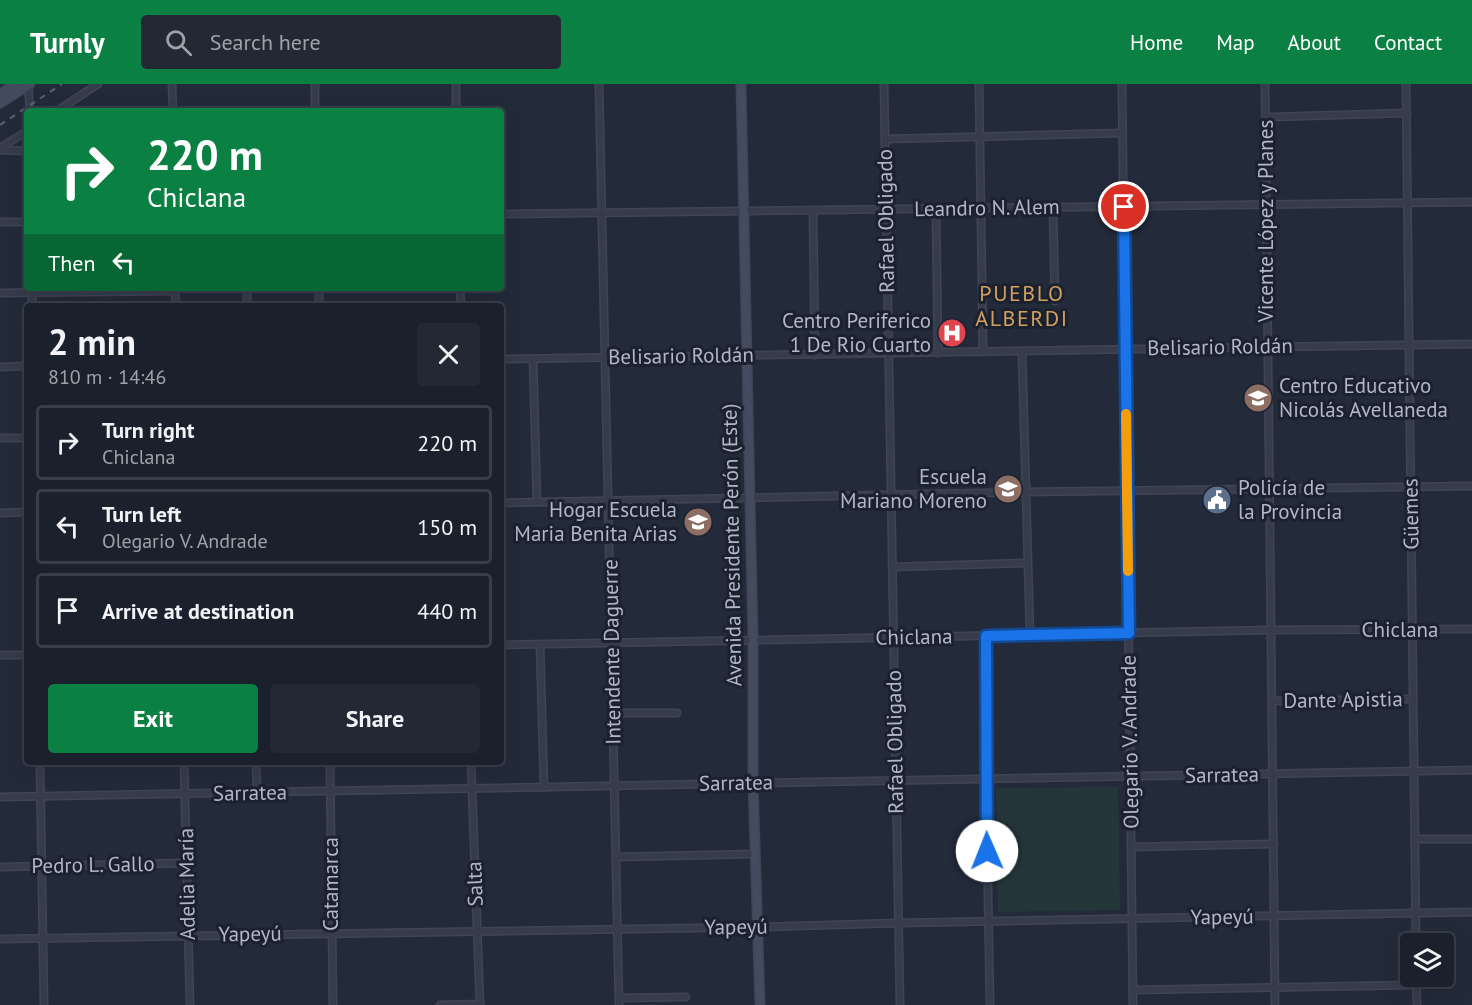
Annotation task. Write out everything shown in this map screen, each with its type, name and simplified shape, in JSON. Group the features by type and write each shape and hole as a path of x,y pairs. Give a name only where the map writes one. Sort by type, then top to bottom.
{"main road":[{"path":"0,94 15,84"},
{"path":"0,104 29,84"},
{"name":"Avenida Presidente Perón (Este)","path":"741,84 745,355 753,639 753,782 760,1005"}],"street":[{"path":"29,84 30,108"},
{"path":"62,108 98,84"},
{"path":"172,84 173,108"},
{"path":"315,84 315,108"},
{"path":"456,84 456,108"},
{"name":"Intendente Daguerre","path":"599,84 619,1001"},
{"name":"Rafael Obligado","path":"884,84 900,1005"},
{"path":"978,84 983,352"},
{"name":"Olegario V. Andrade","path":"1122,84 1133,1005"},
{"name":"Vicente López y Planes","path":"1265,84 1275,1005"},
{"name":"Güemes","path":"1406,84 1416,933"},
{"path":"1266,117 1407,113"},
{"path":"0,149 24,133"},
{"path":"885,139 1122,133"},
{"path":"0,149 24,151"},
{"name":"Leandro N. Alem","path":"504,214 1472,202"},
{"path":"1053,208 1055,301"},
{"path":"936,209 938,353"},
{"path":"813,210 815,354"},
{"path":"0,222 24,222"},
{"path":"0,294 32,291"},
{"name":"Belisario Roldán","path":"504,360 1472,344"},
{"path":"1022,351 1030,634"},
{"path":"533,359 537,502"},
{"path":"0,367 24,366"},
{"path":"0,438 24,438"},
{"path":"504,503 1472,486"},
{"path":"0,513 24,512"},
{"path":"892,567 1028,563"},
{"name":"Chiclana","path":"504,645 1271,630 1472,629"},
{"path":"986,636 990,1005"},
{"path":"540,644 544,788"},
{"path":"0,655 24,655"},
{"name":"Dante Apistia","path":"1272,701 1413,699"},
{"path":"613,713 677,712"},
{"path":"40,765 44,1005"},
{"name":"Adelia María","path":"184,765 190,1005"},
{"path":"256,765 256,793"},
{"name":"Catamarca","path":"330,765 333,1005"},
{"name":"Salta","path":"471,765 480,1005"},
{"name":"Sarratea","path":"0,797 1472,770"},
{"path":"1415,839 1472,839"},
{"path":"1131,847 1274,844"},
{"path":"616,857 755,854"},
{"name":"Pedro L. Gallo","path":"0,867 186,863"},
{"name":"Yapeyú","path":"0,939 758,927 1472,912"},
{"path":"1132,990 1400,985"},
{"path":"1416,987 1417,1005"},
{"path":"619,1001 686,997"},
{"path":"440,1005 480,1005"}],"shaded area":[{"path":"1118,787 1120,910 998,912 996,788"}],"railway":[{"path":"26,108 62,84"},
{"path":"0,125 24,109"}],"slow traffic":[{"path":"1126,414 1128,571"}],"place":[{"name":"Centro Periferico 1 De Rio Cuarto","path":"952,333"},
{"name":"Centro Educativo Nicolás Avellaneda","path":"1258,398"},
{"name":"Escuela Mariano Moreno","path":"1008,489"},
{"name":"Policía de la Provincia","path":"1217,500"},
{"name":"Hogar Escuela Maria Benita Arias","path":"698,522"}],"district":[{"name":"PUEBLO ALBERDI","path":"1022,306"}],"route":[{"path":"987,851 986,636 1129,633 1124,207"}]}
